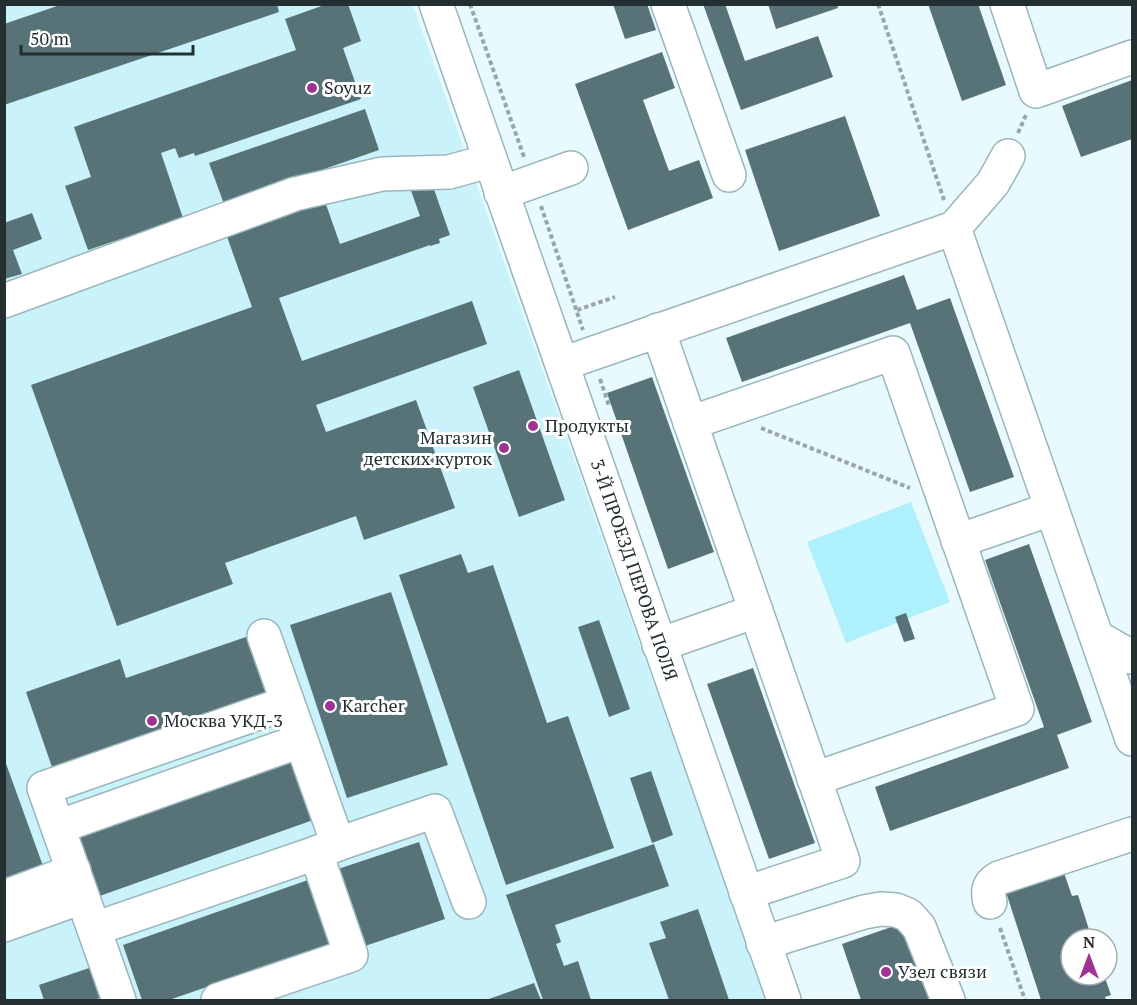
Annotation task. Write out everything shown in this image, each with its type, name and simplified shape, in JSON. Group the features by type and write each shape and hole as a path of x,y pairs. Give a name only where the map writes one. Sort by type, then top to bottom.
{"street":[{"name":"3-Й ПРОЕЗД ПЕРОВА ПОЛЯ","path":"436,4 784,1000"},
{"path":"668,4 729,175"},
{"path":"1007,4 1036,91 1132,57"},
{"path":"562,364 954,228 993,183 1008,156"},
{"path":"4,301 295,194 382,174 449,172 489,161"},
{"path":"501,193 571,168"},
{"path":"954,228 1132,739"},
{"path":"658,330 843,861 746,893"},
{"path":"690,423 892,353 1017,709 814,779"},
{"path":"958,541 1051,509"},
{"path":"659,645 756,611"},
{"path":"218,1000 351,955 300,741 264,636"},
{"path":"1098,638 1132,657"},
{"path":"119,1000 44,788 287,703"},
{"path":"58,827 300,741"},
{"path":"94,929 435,811 469,902"},
{"path":"990,902 989,888 991,883 999,878 1132,834"},
{"path":"4,897 78,884"},
{"path":"4,925 78,884"},
{"path":"763,943 864,912 881,909 896,910 908,915 919,927 948,1000"}],"path":[{"path":"878,4 954,228"},
{"path":"1008,156 1036,91"},
{"path":"577,310 615,297"},
{"path":"722,412 944,502"},
{"path":"990,902 1025,1000"}],"shaded area":[{"path":"5,5 413,5 766,1000 5,1000"},
{"path":"911,502 950,602 846,643 807,542"}],"building":[{"path":"63,4 277,4 279,12 4,105 4,24"},
{"path":"327,4 348,4 361,41 343,48 361,99 195,156 194,153 179,158 175,148 161,153 183,218 88,250 65,186 91,177 74,127 296,50 285,19"},
{"path":"613,4 647,4 656,30 625,39"},
{"path":"703,4 725,4 745,61 818,36 833,77 741,110"},
{"path":"768,4 837,4 838,8 776,29"},
{"path":"928,4 978,4 1006,85 962,101"},
{"path":"662,52 675,88 643,100 669,171 699,160 713,198 628,230 575,84"},
{"path":"1132,80 1132,139 1081,157 1062,106"},
{"path":"365,109 379,150 224,204 209,163"},
{"path":"845,116 880,216 779,251 745,150"},
{"path":"430,178 450,235 439,239 440,243 279,298 302,361 472,301 487,344 316,405 326,432 416,400 455,508 364,540 356,516 225,563 233,584 117,626 31,385 252,307 225,231 323,196 340,244 420,216 409,185"},
{"path":"32,213 42,239 13,250 22,274 4,279 4,223"},
{"path":"904,275 917,310 950,298 1014,477 970,492 910,323 742,382 726,338"},
{"path":"519,370 565,500 519,517 473,387"},
{"path":"652,377 714,552 668,569 607,393"},
{"path":"1029,544 1092,722 1057,735 1069,768 890,831 875,787 1044,727 985,560"},
{"path":"461,554 468,573 493,565 547,723 568,716 614,848 506,885 399,575"},
{"path":"391,592 448,765 347,798 290,625"},
{"path":"906,613 915,639 904,642 895,617"},
{"path":"599,620 630,709 609,717 578,627"},
{"path":"246,637 267,697 53,770 26,692 120,659 126,678"},
{"path":"753,668 815,843 769,859 707,684"},
{"path":"4,758 43,866 4,879"},
{"path":"295,760 316,819 97,897 76,838"},
{"path":"651,771 673,835 652,843 630,778"},
{"path":"419,842 445,919 365,946 338,869"},
{"path":"654,844 669,886 555,925 561,942 556,944 564,966 578,961 591,1000 543,1000 506,895"},
{"path":"1062,867 1072,896 1078,895 1088,927 1059,927 1059,987 1108,987 1111,995 1105,997 1106,1000 1041,1000 1004,886"},
{"path":"308,880 331,944 169,1000 142,1000 123,945"},
{"path":"698,909 729,1000 669,1000 649,943 666,938 660,922"},
{"name":"Узел связи","path":"903,923 929,1000 861,1000 842,944"},
{"path":"98,965 108,996 93,1000 44,1000 39,985"},
{"path":"534,983 541,1000 486,1000"}],"place":[{"name":"Soyuz","path":"312,88"},
{"name":"Продукты","path":"533,426"},
{"name":"Магазин детских курток","path":"504,448"},
{"name":"Karcher","path":"330,706"},
{"name":"Москва УКД-3","path":"152,721"},
{"name":"Узел связи","path":"886,972"}]}
